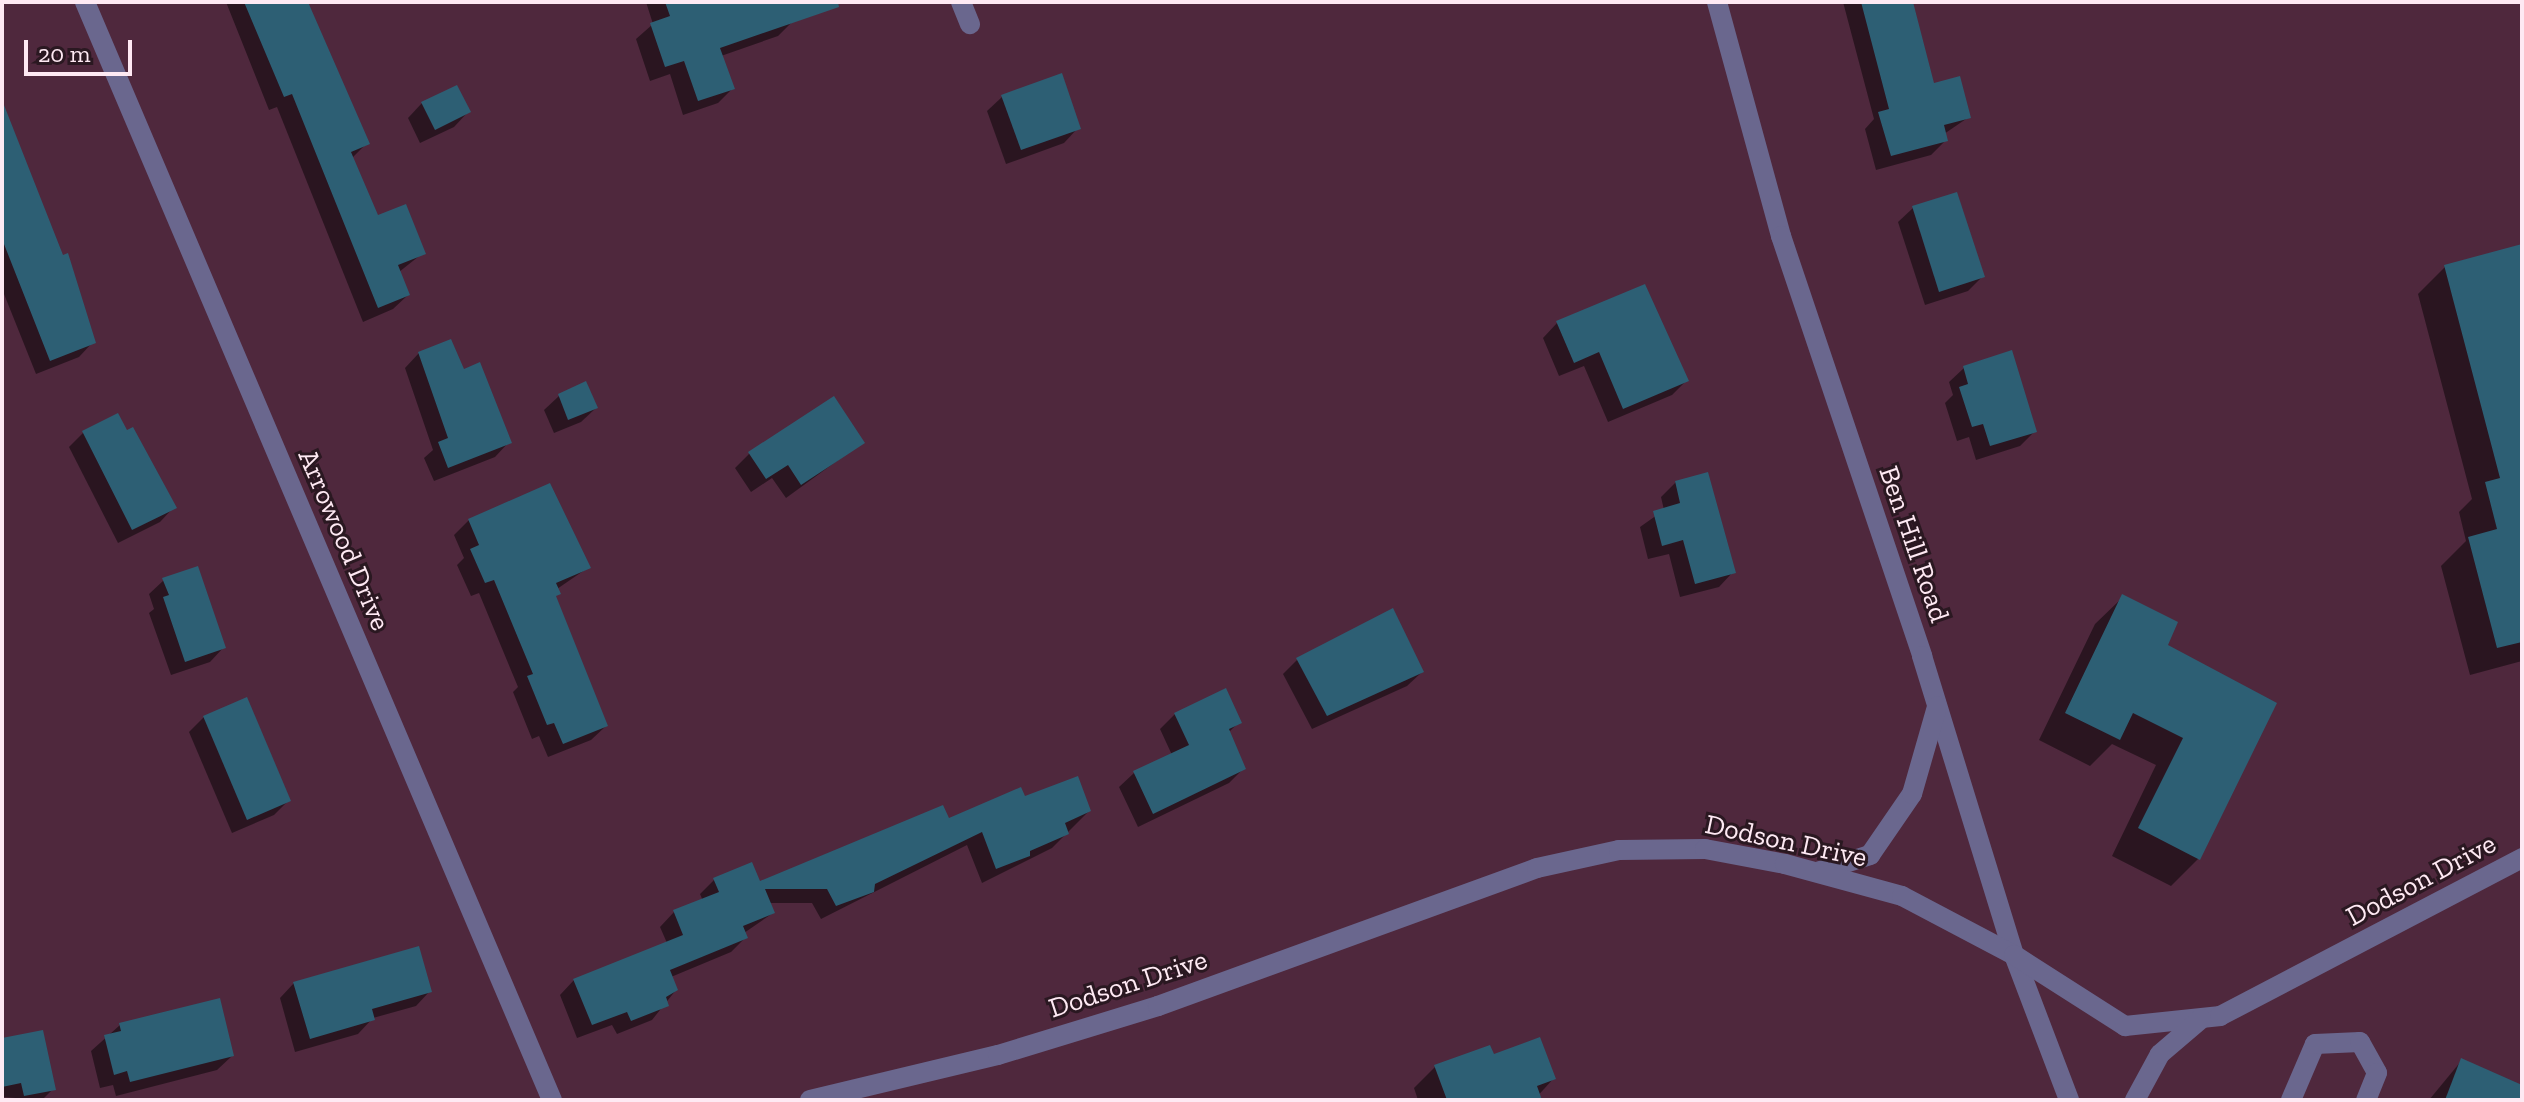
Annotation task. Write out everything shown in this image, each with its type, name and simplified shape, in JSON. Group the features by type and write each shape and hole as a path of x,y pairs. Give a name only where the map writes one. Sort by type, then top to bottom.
{"street":[{"name":"Arrowood Drive","path":"85,2 552,1100"},
{"path":"961,2 970,24"},
{"name":"Ben Hill Road","path":"1717,2 1781,236 1937,707 2014,955 2069,1100"},
{"path":"1816,872 1870,855 1912,794 1937,707"},
{"name":"Dodson Drive","path":"810,1100 998,1055 1158,1006 1537,868 1619,850 1705,849 1816,872 1902,896 2014,955 2125,1026 2220,1016 2522,858"},
{"path":"2135,1100 2160,1054 2201,1019"},
{"path":"2291,1100 2315,1044 2360,1042 2377,1073 2366,1100"}],"building":[{"path":"244,2 308,2 370,144 351,152 378,215 406,204 426,254 398,265 410,295 378,308 292,94 284,97"},
{"path":"665,2 838,2 839,7 720,48 735,89 698,101 684,61 665,67 650,23 670,16"},
{"path":"1861,2 1913,2 1934,83 1960,76 1971,118 1944,125 1948,141 1891,156 1878,112 1889,109"},
{"path":"1062,73 1081,129 1021,150 1001,95"},
{"path":"457,85 471,112 435,130 421,102"},
{"path":"2,100 63,255 68,253 96,343 50,361 2,239"},
{"path":"1957,192 1985,277 1939,292 1912,206"},
{"path":"2522,244 2522,642 2497,648 2468,537 2497,529 2485,482 2500,478 2444,265"},
{"path":"1645,284 1689,381 1623,409 1599,352 1574,363 1556,321"},
{"path":"451,339 464,369 480,362 512,443 448,468 438,442 448,438 418,352"},
{"path":"2012,350 2037,432 1990,446 1983,424 1972,427 1959,387 1968,384 1963,366"},
{"path":"586,381 598,408 568,420 558,394"},
{"path":"834,396 865,443 801,485 788,465 766,479 748,452"},
{"path":"118,413 127,430 133,427 177,508 132,530 82,431"},
{"path":"1708,472 1736,573 1695,584 1683,540 1662,546 1653,511 1680,503 1675,481"},
{"path":"550,483 591,568 556,583 561,594 556,596 608,726 563,744 554,723 547,725 527,676 533,674 494,580 485,583 470,549 479,545 468,519"},
{"path":"198,566 226,648 185,662 163,597 169,595 162,578"},
{"path":"2122,594 2178,622 2168,645 2277,703 2200,860 2138,828 2183,738 2133,713 2120,740 2065,713"},
{"path":"1393,608 1424,672 1327,716 1296,658"},
{"path":"1226,688 1242,723 1229,729 1246,769 1153,814 1133,771 1189,745 1174,713"},
{"path":"247,697 291,801 247,820 203,716"},
{"path":"1078,776 1091,811 1065,823 1069,834 1030,851 1030,856 996,869 982,832 875,884 874,892 836,906 827,889 765,889 775,913 743,926 748,938 670,970 678,990 666,997 669,1006 631,1021 627,1012 592,1025 573,979 683,935 673,910 719,892 713,878 752,862 760,881 943,805 949,818 1021,787 1025,796"},
{"path":"419,946 432,992 372,1009 375,1020 310,1039 293,982"},
{"path":"220,998 234,1056 130,1082 127,1071 114,1075 104,1035 121,1031 119,1023"},
{"path":"43,1030 56,1090 24,1096 21,1083 2,1087 2,1038"},
{"path":"1540,1037 1556,1079 1537,1086 1542,1100 1447,1100 1434,1065 1490,1045 1494,1054"},
{"path":"2461,1058 2522,1085 2522,1100 2445,1100"}]}
